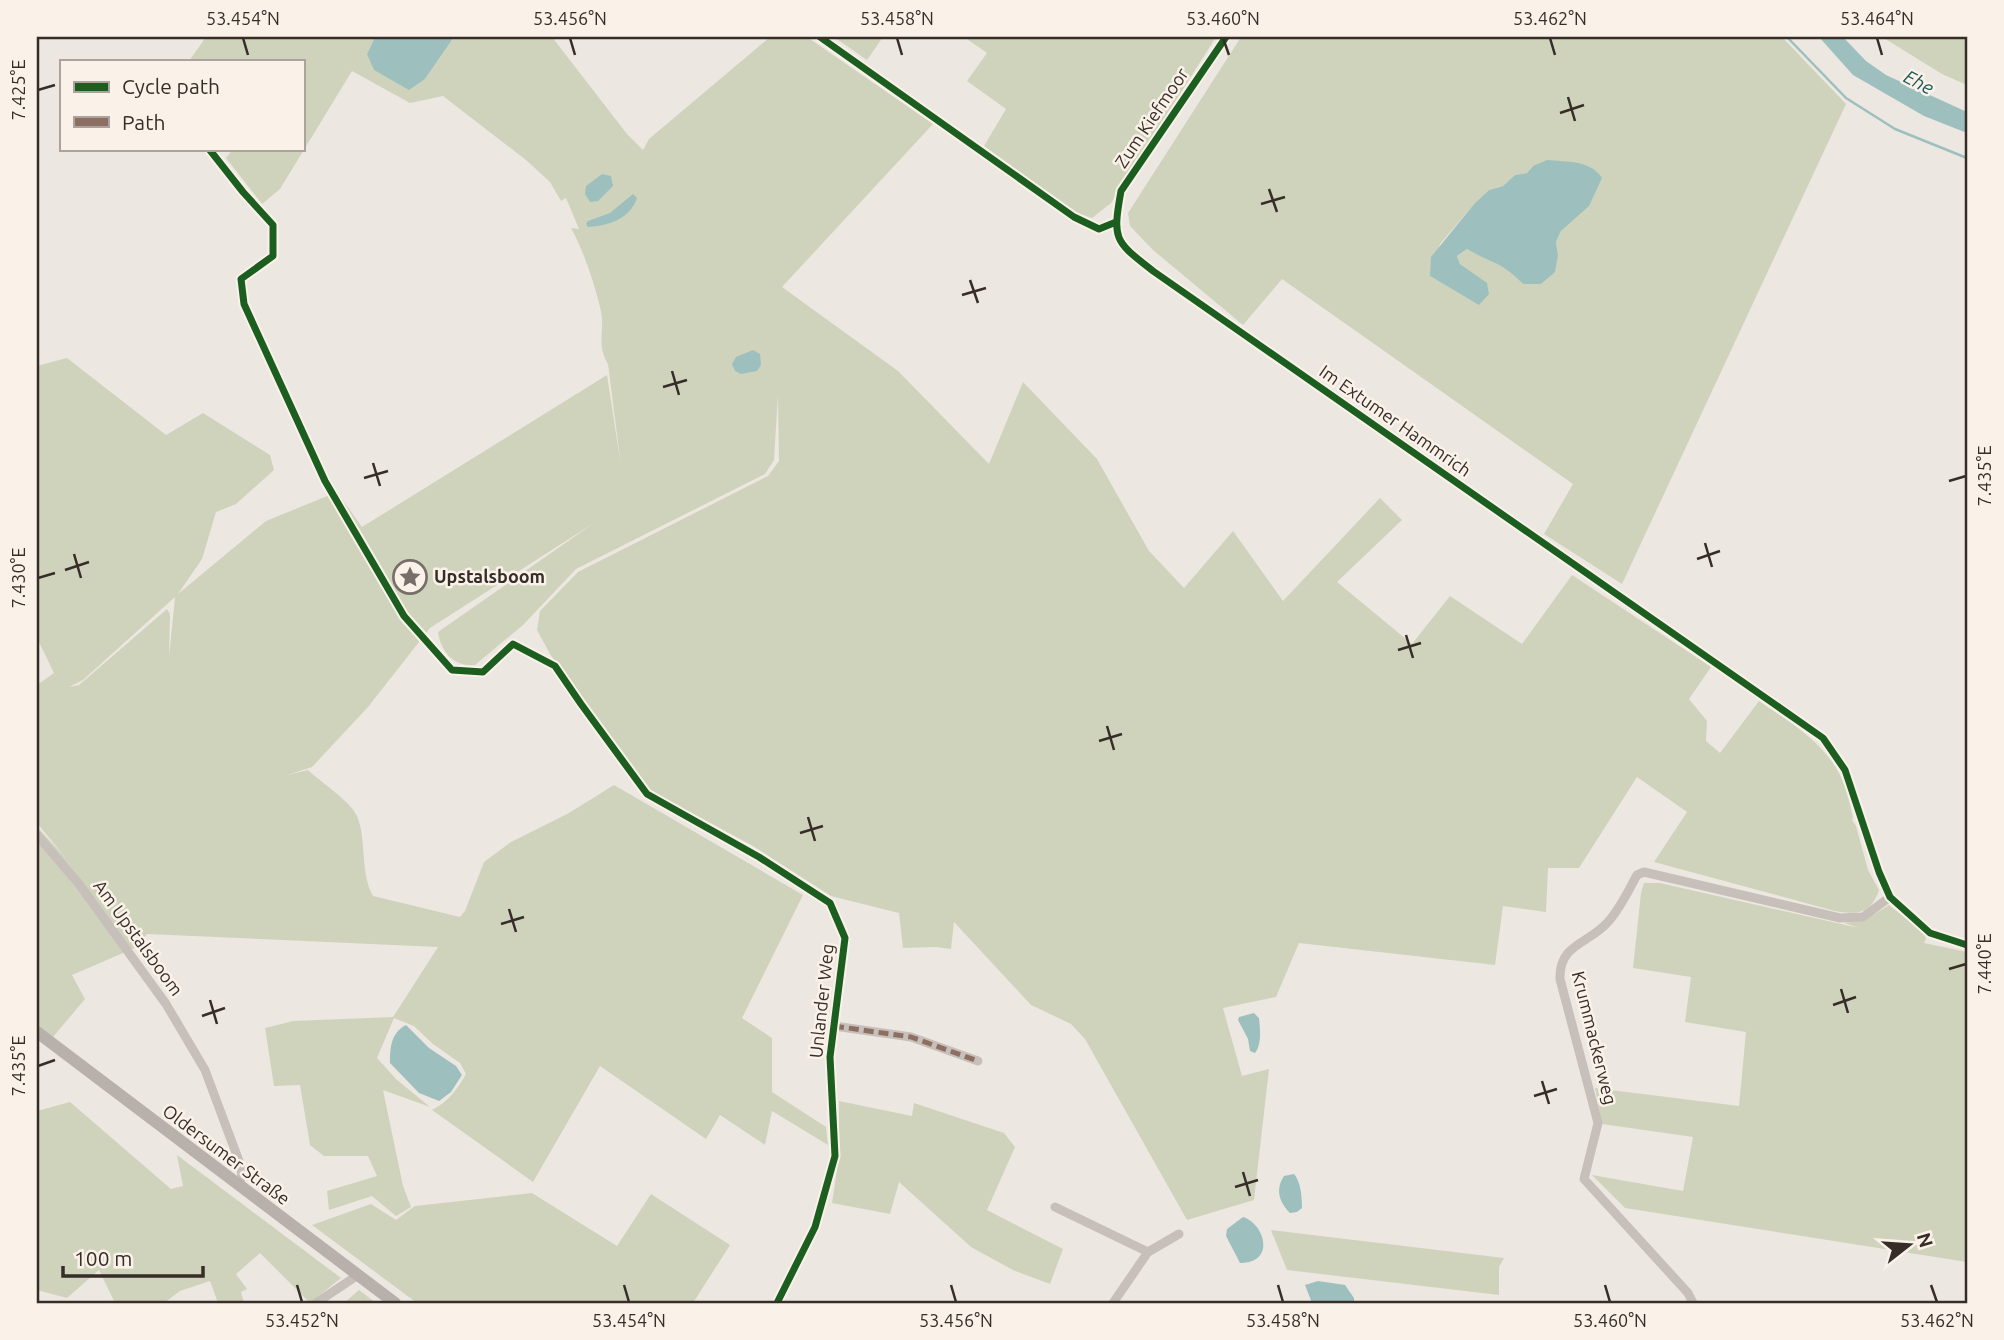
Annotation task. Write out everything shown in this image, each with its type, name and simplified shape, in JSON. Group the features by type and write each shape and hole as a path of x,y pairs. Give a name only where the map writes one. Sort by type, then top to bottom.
{"main road":[{"name":"Oldersumer Straße","path":"37,1032 395,1303"}],"street":[{"path":"820,37 1074,217 1099,229 1116,222"},
{"name":"Zum Kiefmoor","path":"1116,222 1121,191 1226,37"},
{"name":"Im Extumer Hammrich","path":"1116,222 1117,236 1123,247 1153,271 1823,738 1845,770 1890,897"},
{"name":"Am Upstalsboom","path":"37,835 79,884 166,1004 205,1070 239,1161 242,1174 239,1186"},
{"name":"Krummackerweg","path":"1693,1303 1688,1293 1584,1179 1598,1123 1560,979 1560,965 1568,952 1605,925 1615,914 1637,875 1644,872 1840,918 1863,917 1890,897"},
{"path":"1890,897 1930,933 1967,945"},
{"name":"Unlander Weg","path":"777,1303 815,1227 835,1156 830,1057 845,938 830,903"},
{"path":"834,1026 911,1037 978,1062"},
{"path":"1055,1207 1148,1252"},
{"path":"1113,1303 1148,1252 1179,1234"},
{"path":"316,1303 358,1275"}],"green space":[{"path":"206,37 375,37 367,54 425,79 454,37 552,37 627,134 643,150 649,139 770,37 807,37 933,124 782,287 898,371 989,464 1023,382 1097,459 1149,551 1184,588 1233,531 1283,601 1380,498 1402,520 1337,582 1412,644 1450,596 1522,644 1572,575 1711,667 1689,699 1707,721 1706,741 1720,753 1759,701 1815,742 1833,763 1845,786 1852,820 1868,870 1879,890 1876,898 1862,911 1835,911 1654,862 1687,812 1637,777 1579,868 1548,868 1546,912 1503,906 1495,965 1299,943 1276,997 1223,1008 1242,1076 1269,1069 1254,1200 1187,1220 1085,1039 1071,1024 1031,1005 954,922 951,949 903,948 899,913 831,896 753,846 649,790 550,654 537,630 540,611 578,572 768,476 779,461 778,395 774,460 765,474 576,569 523,625 475,665 461,664 445,652 438,632 594,523 430,628 368,707 312,767 287,775 308,770 354,811 361,829 366,875 373,896 460,917 465,911 484,862 511,842 569,813 614,785 803,895 742,1018 772,1038 772,1092 826,1127 828,1145 772,1111 765,1145 720,1115 706,1139 600,1066 533,1182 432,1110 452,1095 466,1074 460,1063 433,1044 414,1026 394,1018 377,1058 396,1079 430,1107 383,1090 403,1186 411,1207 396,1216 372,1196 329,1210 327,1191 377,1176 368,1156 324,1156 310,1145 300,1085 274,1086 265,1028 293,1021 393,1017 438,947 147,934 144,938 139,936 144,944 72,975 85,999 53,1037 37,1025 37,833 40,830 64,856 37,823 37,685 54,673 37,638 37,366 67,358 166,435 203,413 270,455 274,470 236,504 216,512 202,559 178,594 266,521 337,492 362,527 607,375 621,466 608,364 602,344 601,311 589,268 571,228 579,229 566,198 561,201 550,182 526,160 443,96 410,103 352,71 304,150 304,60 190,60","holes":["175,597 169,657 170,614 167,609 79,685 69,687 83,680"]},
{"path":"834,37 883,37 867,60"},
{"path":"964,37 1216,37 1111,203 1092,218 1077,213 984,146 1006,109 967,81 987,53"},
{"path":"1241,37 1782,37 1846,104 1622,584 1544,534 1573,484 1282,279 1243,325 1153,250 1130,226 1128,213","holes":["1533,166 1561,231 1556,242 1558,255 1523,284 1508,269 1467,249 1457,256 1460,264 1471,272 1479,304 1430,276 1440,244 1474,204 1489,190 1503,186 1515,175 1527,173"]},
{"path":"1882,37 1967,37 1967,85 1942,74"},
{"path":"232,150 304,150 280,189 262,204 226,158"},
{"path":"1644,883 1660,883 1859,928 1844,923 1865,920 1889,905 1924,933 1924,943 1967,952 1967,1262 1625,1208 1592,1175 1683,1191 1693,1137 1602,1124 1595,1088 1739,1106 1746,1032 1685,1022 1691,977 1633,968"},
{"path":"839,1101 912,1116 914,1103 1004,1133 1015,1147 987,1210 1063,1249 1050,1284 1013,1270 971,1247 899,1182 890,1214 832,1203 839,1157"},
{"path":"70,1102 171,1189 183,1186 177,1155 341,1278 310,1303 260,1253 236,1274 247,1289 241,1292 244,1303 218,1303 210,1281 180,1291 164,1303 115,1303 99,1270 67,1298 37,1290 37,1111"},
{"path":"532,1193 617,1246 651,1194 730,1245 693,1303 417,1303 312,1225 371,1204 396,1220 415,1206"},
{"path":"1271,1230 1504,1258 1499,1267 1499,1295 1287,1270"},
{"path":"359,1290 376,1303 344,1303"}],"water":[{"path":"375,37 454,37 425,79 409,90 374,70 367,54"},
{"path":"1819,37 1843,37 1866,61 1886,75 1967,112 1967,133 1924,116 1853,75"},
{"path":"1547,160 1585,165 1602,178 1589,206 1561,231 1556,242 1558,255 1555,272 1541,284 1523,284 1502,267 1467,249 1457,256 1460,264 1487,283 1489,294 1479,305 1430,276 1431,257 1474,204 1489,190 1503,186 1515,175 1527,173 1533,166"},
{"path":"602,174 611,176 613,186 598,201 590,202 585,194 586,186"},
{"path":"633,194 637,198 624,216 610,223 588,227 588,221 610,213"},
{"path":"753,350 760,354 761,365 757,371 741,374 735,371 732,364 736,357"},
{"path":"1254,1013 1259,1018 1260,1032 1255,1053 1250,1051 1248,1039 1238,1020 1239,1017"},
{"path":"406,1025 429,1048 456,1066 462,1075 451,1092 439,1101 419,1093 390,1063 392,1041 397,1032"},
{"path":"1294,1174 1300,1185 1302,1208 1290,1213 1281,1200 1279,1191 1284,1176"},
{"path":"1243,1217 1257,1227 1263,1250 1259,1257 1240,1263 1226,1236 1227,1229"},
{"path":"1318,1281 1345,1285 1354,1298 1354,1303 1312,1303 1305,1285"}],"waterway":[{"path":"1787,37 1846,98 1895,129 1967,158"}],"marked path":[{"path":"834,1026 911,1037 978,1061"}],"cycle path":[{"path":"820,37 1074,217 1099,229 1116,222"},
{"path":"1226,37 1121,191 1117,230 1124,246 1153,271 1823,738 1845,770 1890,897 1930,933 1967,945"},
{"path":"210,150 273,225 273,256 241,279 244,304 325,481 404,616 452,670 483,672 513,644 555,666 647,794 759,857 830,903 845,938 830,1057 835,1156 815,1227 777,1303"}],"place":[{"name":"Upstalsboom","path":"410,577"}],"water label":[{"name":"Ehe","path":"1919,82"}]}
